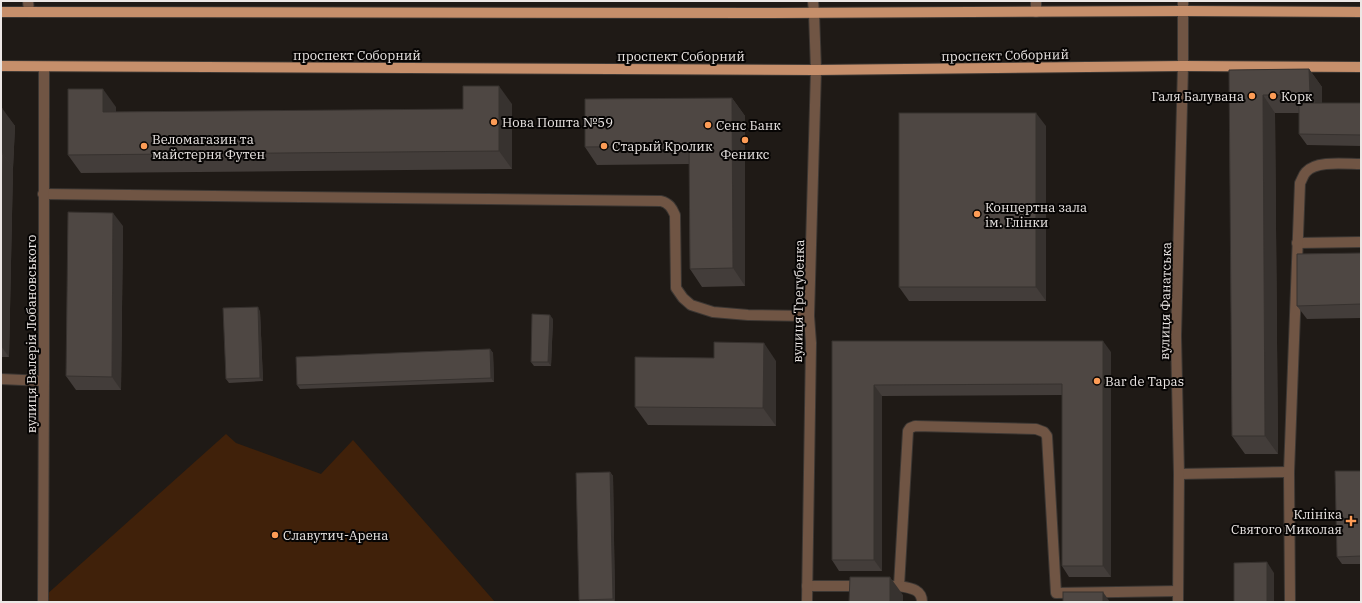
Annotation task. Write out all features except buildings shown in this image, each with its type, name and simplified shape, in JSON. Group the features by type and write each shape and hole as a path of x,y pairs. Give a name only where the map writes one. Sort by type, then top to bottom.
{"main road":[{"path":"1,12 1036,12 1183,6 1361,12"},
{"name":"проспект Соборний","path":"1,66 816,70 1183,66 1361,67"}],"street":[{"path":"28,1 29,12"},
{"name":"вулиця Трегубенка","path":"807,602 809,316 816,70 814,1"},
{"path":"1036,1 1036,12"},
{"name":"вулиця Фанатська","path":"1178,602 1179,474 1176,336 1183,66 1183,6"},
{"name":"вулиця Валерія Лобановського","path":"43,602 44,67"},
{"path":"1290,602 1289,472 1300,183 1305,172 1313,166 1324,164 1361,164"},
{"path":"43,194 661,201 667,203 672,208 675,216 676,288 683,298 691,305 713,312 748,315 809,316"},
{"path":"1297,243 1361,242"},
{"path":"1,379 44,381"},
{"path":"899,586 908,431 910,428 915,426 1036,428 1044,432 1047,436 1056,598 1178,591"},
{"path":"1179,474 1289,472"},
{"path":"807,586 899,586 911,588 919,592 922,595 922,602"}],"shaded area":[{"name":"Славутич-Арена","path":"226,434 236,443 321,474 353,440 495,602 49,602 45,596"}],"place":[{"name":"Галя Балувана","path":"1252,96"},
{"name":"Корк","path":"1273,96"},
{"name":"Нова Пошта №59","path":"494,122"},
{"name":"Сенс Банк","path":"708,125"},
{"name":"Феникс","path":"745,140"},
{"name":"Веломагазин та майстерня Футен","path":"144,146"},
{"name":"Старый Кролик","path":"604,146"},
{"name":"Концертна зала ім. Глінки","path":"977,214"},
{"name":"Bar de Tapas","path":"1097,381"},
{"name":"Клініка Святого Миколая","path":"1351,521"},
{"name":"Славутич-Арена","path":"275,535"}]}
